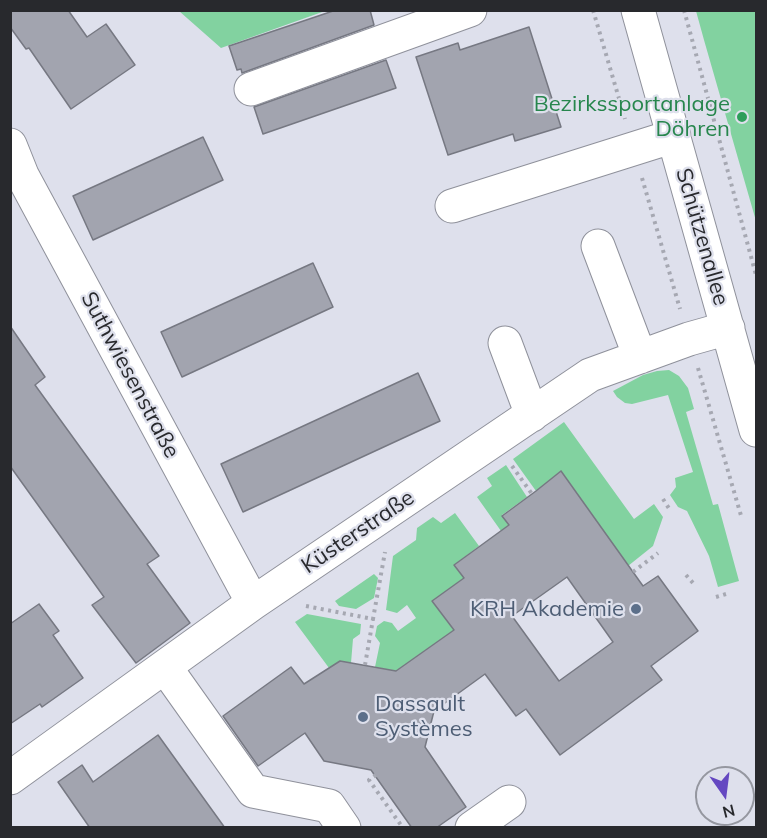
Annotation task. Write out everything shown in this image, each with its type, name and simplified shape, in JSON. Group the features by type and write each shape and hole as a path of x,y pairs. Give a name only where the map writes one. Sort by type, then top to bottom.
{"street":[{"path":"251,89 470,10"},
{"name":"Schützenallee","path":"638,10 756,430"},
{"path":"452,206 674,136"},
{"name":"Suthwiesenstraße","path":"10,145 21,175 253,603"},
{"path":"598,246 640,357"},
{"name":"Küsterstraße","path":"10,778 253,603 590,375 689,339 728,328"},
{"path":"505,343 532,415"},
{"path":"165,667 253,791 329,806 344,828"},
{"path":"472,828 509,802"}],"path":[{"path":"593,10 742,519"},
{"path":"684,10 756,275"},
{"path":"516,471 532,494"},
{"path":"663,499 670,510"},
{"path":"365,665 386,548"},
{"path":"633,572 658,553"},
{"path":"686,575 693,582"},
{"path":"716,597 726,594"},
{"path":"305,606 373,619"},
{"path":"376,776 369,780 403,828"}],"green space":[{"path":"179,11 325,11 221,48"},
{"name":"Bezirkssportanlage Döhren","path":"696,11 756,11 756,221 704,40"},
{"path":"669,370 679,376 688,388 694,409 686,412 713,505 718,504 739,581 718,587 709,556 687,511 678,507 670,495 676,487 675,478 693,472 668,395 632,404 625,403 613,391 643,375"},
{"path":"564,422 634,519 654,504 663,517 653,546 628,566 561,471 536,491 513,459"},
{"path":"506,465 527,497 502,515 509,525 501,531 477,497 492,486 487,478"},
{"path":"455,513 479,546 454,565 464,578 433,601 454,630 396,671 375,667 380,643 375,636 377,626 384,621 392,623 398,631 416,618 407,605 397,613 386,610 393,556 416,540 417,528 433,517 441,523"},
{"path":"374,574 378,578 374,598 356,609 339,606 335,601"},
{"path":"307,614 361,624 360,634 353,639 351,663 336,664 329,668 295,622"}],"building":[{"path":"10,10 68,10 87,37 106,24 135,65 71,109 29,48 26,49 10,27"},
{"path":"336,10 370,10 374,25 242,73 241,69 237,70 229,46"},
{"path":"529,27 561,127 515,141 513,134 448,155 416,57 458,43 460,50"},
{"path":"386,60 396,88 263,134 254,107"},
{"path":"203,137 223,180 93,240 73,196"},
{"path":"313,263 333,307 182,377 161,332"},
{"path":"10,326 45,377 35,385 159,556 147,564 190,623 136,663 92,605 104,597 10,466"},
{"path":"418,373 440,421 243,512 221,464"},
{"path":"561,471 643,586 658,576 698,631 651,666 662,680 560,755 526,709 516,716 485,674 434,711 425,747 466,807 436,828 412,828 371,770 324,761 305,733 258,766 223,716 291,667 304,684 340,661 396,671 454,630 432,601 464,578 454,565 509,525 502,516","holes":["567,577 613,642 559,681 512,616"]},
{"path":"39,604 59,631 53,635 83,678 42,707 40,704 10,724 10,624"},
{"path":"158,735 225,828 90,828 58,782 82,765 93,782"}],"place":[{"name":"Bezirkssportanlage Döhren","path":"742,117"},
{"name":"KRH Akademie","path":"636,609"},
{"name":"Dassault Systèmes","path":"363,717"}]}
